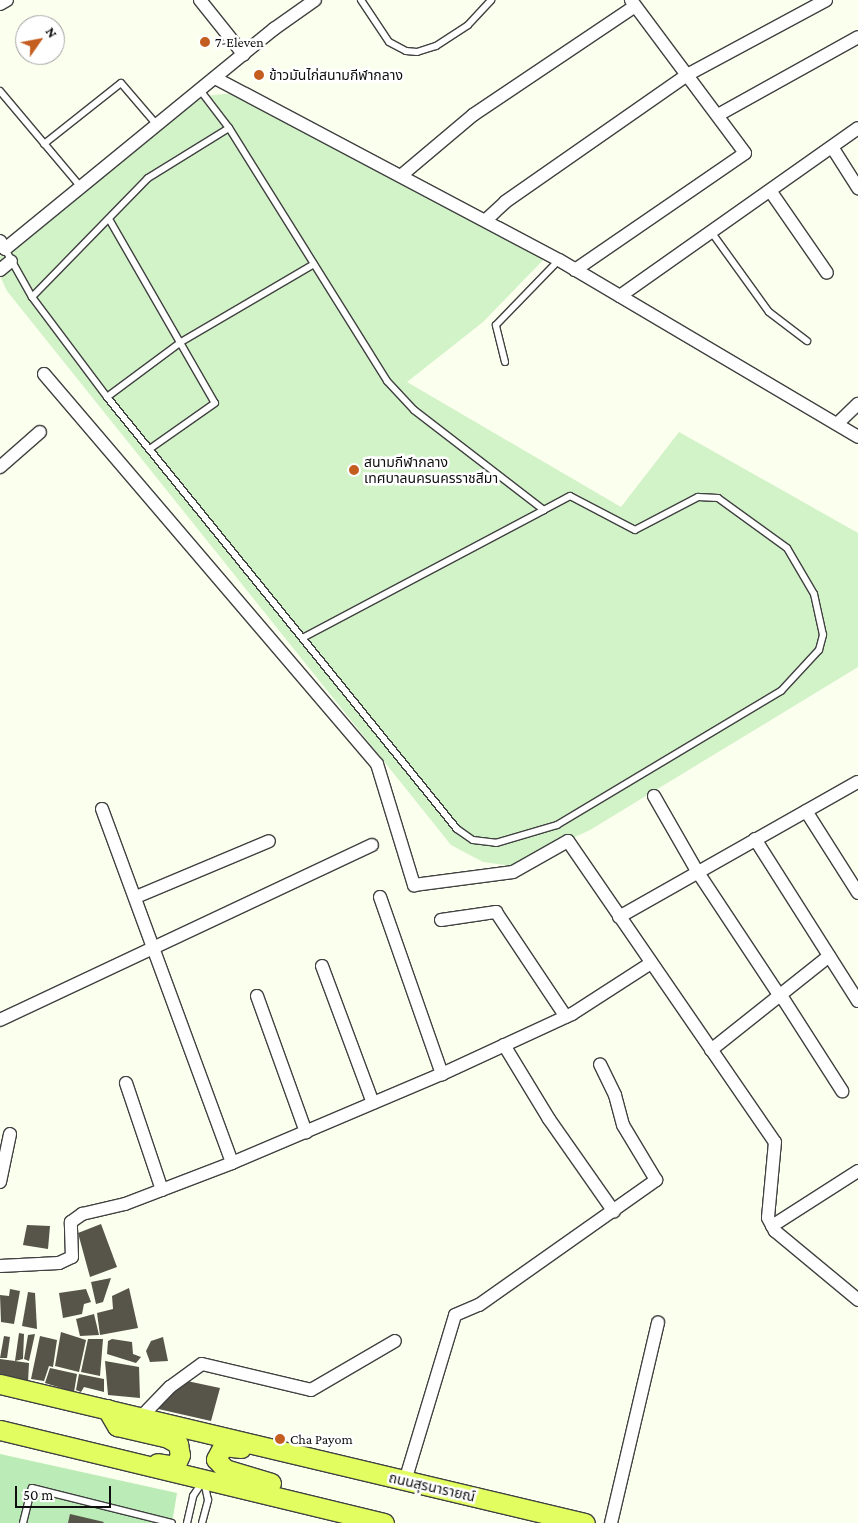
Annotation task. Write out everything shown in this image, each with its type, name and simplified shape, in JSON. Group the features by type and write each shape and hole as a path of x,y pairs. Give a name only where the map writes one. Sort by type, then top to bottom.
{"main road":[{"name":"ถนนสุรนารายณ์","path":"0,1384 585,1523"},
{"path":"107,1409 117,1426 168,1438 178,1444 180,1455 175,1466 110,1457"},
{"path":"0,1430 384,1523"},
{"name":"ถนนสุรนารายณ์","path":"279,1451 223,1446 216,1459 225,1469 278,1485 295,1502"}],"street":[{"path":"0,4 7,0"},
{"path":"200,0 244,55"},
{"path":"2,245 80,186 315,0"},
{"path":"486,220 504,202 687,75 826,0"},
{"path":"403,174 473,115 633,3 746,152 575,270"},
{"path":"718,115 858,37"},
{"path":"215,78 403,174 559,260 858,437"},
{"path":"620,296 771,192 858,128"},
{"path":"832,147 858,188"},
{"path":"771,192 827,273"},
{"path":"0,270 11,261"},
{"path":"44,374 377,764 414,885 513,872 568,841 775,1142 768,1218 772,1226 858,1300"},
{"path":"837,424 858,404"},
{"path":"0,467 40,432"},
{"path":"619,917 697,871 858,782"},
{"path":"654,796 697,871 842,1091"},
{"path":"102,809 136,897 232,1163"},
{"path":"806,811 858,893"},
{"path":"755,839 858,1001"},
{"path":"136,897 269,841"},
{"path":"0,1020 154,951 372,845"},
{"path":"380,897 442,1074"},
{"path":"441,920 496,912 566,1016"},
{"path":"710,1050 781,998 830,956"},
{"path":"0,1266 59,1263 72,1257 71,1222 82,1214 162,1190 232,1163 442,1074 566,1016 651,963"},
{"path":"322,966 373,1103"},
{"path":"257,996 306,1132"},
{"path":"504,1045 549,1120 614,1212"},
{"path":"405,1481 455,1315 479,1305 614,1212 656,1180 623,1125 615,1095 600,1064"},
{"path":"126,1083 162,1190"},
{"path":"0,1182 10,1134"},
{"path":"772,1226 858,1171"},
{"path":"611,1523 658,1322"},
{"path":"141,1417 170,1387 202,1364 311,1390 394,1341"}],"lane":[{"path":"361,0 389,42 406,51 417,52 436,46 468,25 490,0"},
{"path":"44,144 121,83 157,125"},
{"path":"200,90 228,128 387,381 414,410 544,510"},
{"path":"0,91 80,186"},
{"path":"32,297 148,178 228,128"},
{"path":"109,219 215,402 151,448"},
{"path":"712,233 769,312 807,340"},
{"path":"2,245 32,297 107,397 151,448 457,829 473,840 496,843 557,825 781,691 820,650 823,635 814,594 787,548 718,498 698,497 635,530 570,496 304,637"},
{"path":"505,362 496,325 559,260"},
{"path":"107,397 180,342 314,264"},
{"path":"187,1523 193,1496 204,1480"},
{"path":"202,1523 208,1500 204,1480"},
{"path":"23,1523 32,1488 172,1523"}],"green space":[{"name":"สนามกีฬากลาง เทศบาลนครนครราชสีมา","path":"244,92 549,254 483,322 407,382 621,507 679,432 858,533 858,667 590,830 512,866 483,862 451,845 7,291 0,276 0,256 116,157 205,96"},
{"path":"0,1454 177,1493 172,1523 0,1523"}],"building":[{"path":"101,1224 117,1267 90,1277 78,1233"},
{"path":"27,1225 50,1226 48,1249 23,1245"},
{"path":"111,1278 103,1302 96,1304 91,1282"},
{"path":"129,1288 138,1328 100,1335 97,1313 113,1309 112,1296"},
{"path":"10,1289 20,1291 14,1324 1,1322 0,1295 9,1296"},
{"path":"86,1289 91,1302 84,1304 82,1314 63,1318 59,1293"},
{"path":"28,1292 35,1293 37,1329 22,1326"},
{"path":"94,1314 99,1335 80,1336 76,1319"},
{"path":"61,1332 86,1340 79,1372 55,1366"},
{"path":"19,1333 24,1334 23,1359 15,1361"},
{"path":"35,1334 29,1361 24,1359 28,1335"},
{"path":"4,1336 10,1337 7,1358 0,1358"},
{"path":"40,1336 57,1340 53,1367 49,1366 44,1381 31,1379"},
{"path":"163,1337 168,1361 150,1362 146,1351 151,1341"},
{"path":"88,1339 103,1339 100,1376 81,1372"},
{"path":"112,1339 132,1342 133,1354 141,1357 136,1363 107,1354 108,1341"},
{"path":"0,1359 29,1363 28,1382 0,1376"},
{"path":"105,1361 139,1367 140,1398 108,1395"},
{"path":"50,1368 77,1374 74,1392 45,1383"},
{"path":"79,1374 104,1379 104,1392 84,1387 81,1392 76,1390"},
{"path":"187,1381 220,1388 211,1421 154,1408"},
{"path":"70,1514 104,1522 68,1523"}],"place":[{"name":"7-Eleven","path":"205,42"},
{"name":"ข้าวมันไก่สนามกีฬากลาง","path":"259,75"},
{"name":"สนามกีฬากลาง เทศบาลนครนครราชสีมา","path":"354,470"},
{"name":"Cha Payom","path":"280,1439"}]}
